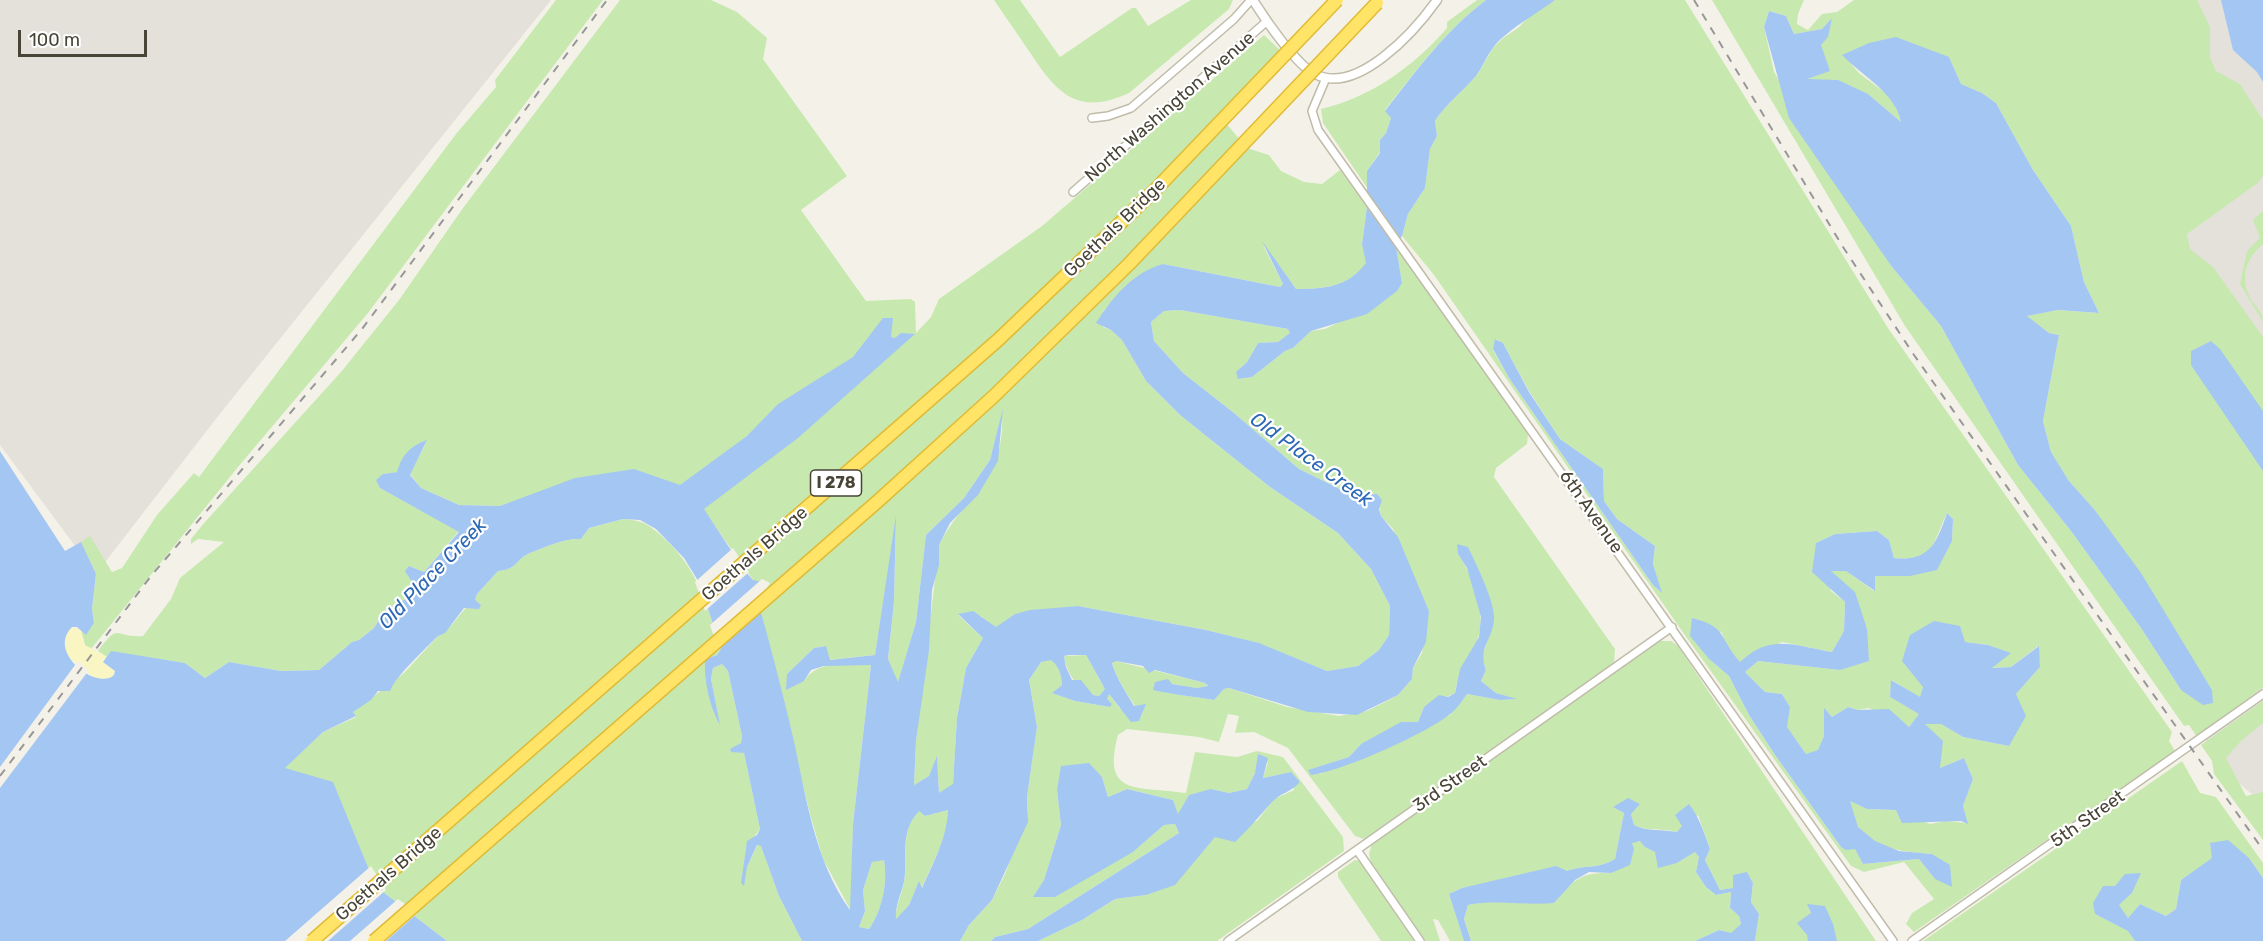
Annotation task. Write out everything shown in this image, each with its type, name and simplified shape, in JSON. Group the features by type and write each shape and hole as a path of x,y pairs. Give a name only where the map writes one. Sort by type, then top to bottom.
{"highway":[{"name":"Goethals Bridge","path":"312,941 998,340 1164,180 1337,0"},
{"name":"Goethals Bridge","path":"374,941 986,403 1129,264 1377,3"}],"street":[{"path":"1092,118 1123,112 1137,103 1252,0 1266,22 1309,70 1326,78 1337,80 1355,75 1386,55 1409,34 1437,0"},
{"name":"North Washington Avenue","path":"1073,192 1266,22"},
{"name":"6th Avenue","path":"1326,78 1312,111 1313,120 1893,941"},
{"name":"3rd Street","path":"1228,941 1672,627"},
{"name":"5th Street","path":"1912,941 2263,694"},
{"path":"1357,850 1420,941"}],"shaded area":[{"path":"0,0 551,0 215,420 96,574 0,445"},
{"path":"2175,0 2263,0 2263,152"},
{"path":"2263,166 2263,364 2170,235"},
{"path":"2263,672 2263,803 2220,768 2195,721"}],"green space":[{"path":"556,0 603,0 368,313 238,467 91,649 85,645 81,631 86,634 94,623 92,609 96,574 81,542 90,536 112,572 122,568 157,515 194,473 199,477 456,134 496,87 495,80"},
{"path":"620,0 711,0 737,12 767,38 763,59 847,176 801,210 866,301 911,299 915,302 916,333 931,317 939,299 1042,226 1264,35 1281,51 1219,115 1247,148 1269,155 1281,171 1304,182 1322,184 1340,170 1367,207 1362,244 1367,263 1344,282 1326,287 1296,289 1263,245 1283,284 1280,287 1163,264 1110,304 1103,312 1103,327 1111,330 1122,340 1146,381 1180,415 1270,487 1338,533 1371,569 1390,606 1389,635 1379,650 1358,666 1327,671 1258,643 1206,630 1078,606 1015,614 996,628 981,616 958,615 983,638 966,668 957,718 953,785 939,794 937,758 929,776 914,785 916,741 939,545 991,472 1001,437 1002,414 990,460 964,498 926,535 916,622 898,683 888,660 894,602 896,521 875,655 829,660 825,646 814,648 787,674 804,681 817,669 825,666 871,665 853,824 851,911 823,859 753,580 703,509 537,494 500,506 459,505 421,488 410,474 427,441 398,472 383,474 380,488 459,531 424,572 409,566 414,586 410,596 384,612 374,628 359,640 352,642 319,670 281,671 229,662 205,678 185,663 111,652 107,657 98,651 114,634 143,636 171,599 180,578 224,542 198,539 191,544 191,539 341,372 399,300 463,208"},
{"path":"994,0 1020,0 1060,57 1132,8 1136,8 1148,26 1191,0 1233,0 1229,9 1129,93 1112,100 1083,102 1071,98 1051,81"},
{"path":"1477,0 1486,0 1444,38 1385,110 1391,118 1386,133 1380,140 1380,152 1367,171 1368,189 1323,123 1321,109 1357,97 1390,79 1434,42 1447,28 1447,22"},
{"path":"1555,0 1685,0 1888,328 2172,732 2169,741 2175,751 1914,932 1906,924 1912,913 1934,899 1904,862 1864,872 1851,866 1682,631 1434,275 1402,236 1408,214 1425,188 1430,149 1437,136 1435,121 1477,75 1493,48 1536,10","holes":["1496,339 1503,343 1529,391 1560,439 1603,469 1604,501 1617,519 1655,546 1653,564 1661,592 1653,585 1509,378 1493,350","1947,513 1953,519 1952,541 1910,576 1874,576 1874,591 1846,571 1831,571 1867,629 1840,670 1758,661 1745,672 1765,692 1782,694 1790,707 1786,727 1806,754 1818,751 1824,736 1824,709 1832,717 1848,707 1858,710 1869,708 1909,727 1920,714 1890,697 1892,680 1920,698 1923,687 1965,642 1988,645 2010,653 1990,668 2011,667 2038,646 2040,667 2016,694 2009,746 1963,737 1941,724 1924,724 1940,768 1964,758 1973,779 1963,806 1967,823 1946,821 1930,824 1896,810 1867,809 1849,800 1856,824 1873,841 1892,848 1932,854 1935,879 1919,859 1863,864 1855,848 1841,847 1775,755 1749,715 1729,676 1709,659 1721,631 1727,647 1740,663 1782,642 1832,652 1844,631 1845,602 1831,591 1816,543 1835,534 1877,531 1889,540 1894,558 1918,557 1931,548"]},
{"path":"1712,0 1804,0 1798,14 1797,24 1808,30 1822,14 1837,12 1854,0 2197,0 2210,27 2210,57 2216,71 2240,84 2263,120 2263,175 2259,182 2187,234 2190,249 2213,267 2263,337 2263,687 2197,737 2189,725 2184,726 1905,326","holes":["1769,11 1786,16 1794,34 1822,29 1832,19 1805,79 1868,94 1902,123 1892,98 1859,73 1843,55 1949,57 1961,84 1982,93 1996,103 2033,170 2071,226 2084,282 2099,313 2058,310 2026,316 2049,333 2059,335 2043,421 2051,452 2069,481 2094,509 2212,690 2181,690 2141,628 2071,531 2018,465 1941,326 1892,267 1774,72 1764,27"]},
{"path":"2263,211 2263,244 2248,263 2245,278 2248,293 2261,313 2263,322 2240,284 2247,251 2260,238 2253,220"},
{"path":"1396,246 1528,434 1527,444 1496,468 1494,477 1615,649 1614,663 1364,839 1355,836 1288,748 1254,732 1235,733 1239,716 1228,714 1219,742 1199,737 1127,729 1118,735 1114,755 1115,769 1119,779 1139,788 1186,793 1195,752 1237,757 1257,751 1283,757 1343,837 1344,851 1217,941 1038,941 1082,920 1115,899 1146,895 1215,837 1257,821 1274,799 1294,790 1291,772 1263,778 1268,762 1255,773 1247,789 1229,793 1211,789 1178,815 1173,800 1127,789 1108,797 1102,777 1057,790 1061,825 1044,880 1034,897 1133,852 1164,825 1175,824 1179,833 1028,929 995,937 991,941 960,941 969,925 992,900 1005,874 1028,813 1027,797 1037,727 1029,680 1041,662 1051,659 1060,670 1062,685 1053,693 1075,701 1110,707 1104,690 1099,696 1086,691 1075,682 1068,670 1064,656 1086,655 1102,684 1120,709 1141,717 1145,705 1135,706 1112,662 1116,661 1205,683 1208,687 1197,688 1172,684 1154,690 1214,700 1224,689 1229,688 1287,707 1339,716 1367,711 1383,703 1398,695 1412,679 1413,668 1422,653 1429,611 1393,529 1381,516 1377,494 1361,495 1344,491 1299,469 1183,373 1154,341 1151,322 1164,311 1180,310 1288,329 1291,333 1278,342 1258,343 1247,362 1240,368 1238,379 1252,377 1285,351 1293,348 1311,331 1325,329 1348,318 1402,283","holes":["1458,554 1478,569 1494,620 1482,658 1486,670 1481,681 1496,693 1515,699 1500,700 1467,694 1450,715 1320,774 1309,770 1349,757 1361,744 1418,722 1424,707 1455,693 1459,677 1478,638 1481,617 1473,583"]},
{"path":"623,519 643,523 662,536 687,565 701,591 721,649 717,655 705,659 719,722 711,679 713,668 722,664 728,671 742,736 741,743 730,751 744,753 760,829 746,848 744,864 747,867 758,844 761,845 779,896 802,941 447,941 383,892 284,768 323,732 356,717 353,712 404,673 475,600 477,594 498,571 510,568 530,553 548,546 581,539 589,528"},
{"path":"1660,641 1671,641 1678,646 1876,941 1837,941 1808,905 1811,913 1808,941 1755,941 1759,914 1751,902 1753,883 1747,873 1733,876 1733,888 1720,890 1705,860 1710,849 1698,815 1677,832 1634,825 1631,814 1613,807 1624,813 1615,859 1597,866 1462,888 1449,894 1464,941 1450,941 1438,920 1433,919 1440,941 1425,941 1371,863 1369,854 1372,844"},
{"path":"2263,701 2263,723 2241,741 2226,758 2246,796 2263,792 2263,840 2214,774 2212,761 2201,745"},
{"path":"2182,761 2200,793 2216,797 2263,863 2263,878 2249,858 2210,844 2213,858 2181,880 2176,909 2166,916 2140,904 2128,918 2118,905 2132,893 2140,873 2095,914 2129,931 2135,941 1923,941"},
{"path":"919,810 925,816 948,810 948,824 921,889 919,882 909,905 895,920 906,873 907,837 913,819"},
{"path":"1641,841 1645,847 1677,863 1695,852 1699,857 1696,872 1706,887 1716,895 1731,892 1730,908 1739,916 1741,924 1731,934 1719,930 1695,941 1471,941 1464,919 1468,905 1486,902 1554,903 1578,879 1591,874 1611,873 1632,842"},
{"path":"884,859 884,887 881,905 869,929 859,927 865,911 863,890 872,862"},
{"path":"1355,860 1359,861 1414,941 1381,941 1338,877 1338,872"}],"sand":[{"path":"72,627 81,631 85,645 107,657 103,662 115,671 112,678 97,680 65,654 64,636"}],"water":[{"name":"Old Place Creek","path":"1486,0 1555,0 1498,42 1476,76 1435,121 1437,136 1430,149 1425,188 1408,214 1402,236 1396,246 1402,283 1397,291 1367,314 1311,331 1293,348 1285,351 1252,377 1238,379 1236,372 1247,362 1258,343 1278,342 1290,333 1288,329 1180,310 1164,311 1151,322 1154,341 1183,373 1299,469 1344,491 1361,495 1377,494 1382,500 1379,509 1381,516 1398,537 1429,611 1426,642 1413,668 1412,679 1398,695 1357,715 1308,712 1229,688 1224,689 1214,700 1153,690 1155,682 1168,679 1172,684 1197,688 1208,686 1205,683 1155,670 1149,673 1143,666 1116,661 1112,663 1114,669 1134,706 1146,704 1139,721 1131,722 1109,694 1107,699 1112,704 1110,707 1075,701 1052,693 1062,685 1060,671 1051,660 1041,662 1029,680 1037,727 1027,797 1028,822 992,900 969,925 960,941 802,941 779,896 761,846 757,845 747,867 744,886 741,883 747,841 757,835 760,829 744,753 731,752 730,749 741,743 742,736 728,671 722,664 713,668 711,679 720,725 708,693 705,659 717,655 721,649 700,584 684,558 656,529 640,520 623,519 589,528 581,539 548,546 530,553 510,568 498,571 477,594 475,600 481,605 479,609 464,608 445,633 438,636 404,671 390,691 378,691 371,700 353,712 356,716 323,732 285,768 333,782 372,877 383,892 447,941 0,941 0,451 65,551 81,542 96,574 92,609 94,623 86,635 77,627 72,627 66,637 65,648 77,667 87,674 107,679 114,675 115,671 103,662 111,651 185,663 205,678 229,662 281,671 319,670 352,642 359,640 374,628 384,612 410,596 414,585 405,571 409,566 424,572 459,532 380,488 376,480 383,474 397,472 404,456 416,445 427,440 410,475 421,488 459,505 500,506 575,478 634,469 680,485 747,436 778,404 853,357 883,318 893,318 891,337 895,338 901,333 915,334 798,438 704,509 744,570 753,580 767,583 757,598 785,702 807,804 828,870 850,910 853,824 871,665 824,666 811,670 804,681 786,690 787,674 814,648 826,646 830,660 875,655 896,515 894,602 888,659 898,682 916,622 926,535 964,498 990,460 1003,408 998,461 978,495 950,523 939,545 939,565 932,590 929,650 916,741 914,785 929,776 937,756 939,793 953,784 957,718 966,668 983,638 958,614 973,611 996,627 1015,614 1030,610 1078,606 1206,630 1259,643 1327,671 1358,666 1379,650 1389,635 1390,606 1371,569 1338,533 1270,487 1180,415 1146,381 1122,340 1111,330 1096,323 1124,287 1142,273 1163,264 1280,287 1283,284 1262,241 1296,289 1326,287 1352,277 1366,263 1362,244 1367,207 1367,171 1380,153 1380,140 1386,133 1391,118 1385,111 1432,52","holes":["1086,655 1105,689 1099,696 1093,695 1081,680 1072,680 1064,656","948,810 942,840 922,888 919,881 909,905 896,919 897,905 904,882 908,828 919,811 925,816","884,860 885,878 881,905 869,929 859,927 865,911 863,890 872,862"]},
{"path":"2221,0 2263,0 2263,82 2257,72 2233,50"},
{"path":"1769,11 1786,16 1794,34 1822,29 1832,18 1828,37 1821,45 1830,71 1807,79 1838,80 1868,94 1901,122 1898,111 1885,93 1842,55 1869,43 1896,37 1949,57 1961,84 1982,93 1996,103 2033,170 2071,226 2084,282 2099,313 2058,310 2027,316 2049,333 2059,335 2043,421 2051,452 2069,481 2094,509 2141,573 2212,690 2213,703 2203,705 2181,690 2141,628 2071,531 2018,465 1941,326 1892,267 1789,118 1764,27"},
{"path":"1495,339 1503,343 1529,392 1560,439 1603,469 1604,501 1617,519 1655,546 1653,564 1662,593 1653,585 1509,378 1493,349"},
{"path":"2211,341 2220,349 2263,411 2263,471 2191,365 2191,351"},
{"path":"1947,513 1953,519 1952,541 1937,570 1910,576 1875,576 1875,591 1846,571 1831,571 1855,592 1867,629 1869,661 1840,670 1758,661 1745,672 1765,692 1782,694 1790,707 1787,727 1806,754 1818,750 1824,736 1824,708 1832,717 1848,707 1858,710 1889,709 1909,727 1919,714 1890,697 1891,680 1920,697 1923,687 1902,661 1910,635 1934,621 1960,626 1965,642 1988,645 2011,653 1992,668 2011,667 2039,646 2040,667 2016,694 2026,716 2009,746 1963,737 1941,724 1925,724 1943,741 1940,768 1964,758 1973,779 1963,806 1968,824 1961,821 1902,823 1896,810 1867,809 1850,801 1858,827 1875,841 1899,851 1932,854 1950,865 1952,887 1935,879 1919,859 1863,864 1855,849 1846,850 1841,847 1775,755 1749,715 1729,676 1709,659 1690,636 1692,618 1712,625 1740,662 1762,647 1773,645 1795,645 1832,652 1844,631 1845,602 1812,572 1816,543 1835,534 1877,531 1889,540 1894,558 1916,557 1930,548 1935,541"},
{"path":"1457,544 1468,547 1485,584 1494,613 1494,621 1484,650 1486,670 1481,681 1496,693 1517,699 1500,700 1467,694 1452,713 1421,732 1361,760 1311,775 1308,770 1349,757 1361,744 1401,722 1418,722 1424,707 1439,695 1448,697 1455,693 1460,669 1479,637 1481,617 1467,568 1458,554"},
{"path":"1258,754 1268,758 1263,778 1291,772 1300,782 1275,799 1235,842 1215,837 1175,885 1146,895 1115,899 1082,920 1038,941 991,941 995,937 1028,929 1179,833 1175,824 1164,825 1133,852 1055,897 1033,897 1044,880 1061,825 1057,790 1061,766 1089,763 1102,777 1108,797 1127,789 1173,800 1178,814 1189,795 1211,789 1229,793 1247,789 1255,773"},
{"path":"1628,798 1640,804 1631,814 1634,825 1650,830 1677,832 1682,826 1675,815 1689,804 1699,820 1710,849 1705,860 1720,890 1733,888 1733,875 1747,872 1753,883 1751,902 1759,914 1755,941 1695,941 1719,930 1731,933 1741,924 1739,916 1730,908 1731,892 1716,895 1706,887 1696,872 1699,857 1695,852 1677,863 1658,868 1655,852 1645,847 1640,841 1632,843 1634,849 1630,865 1611,873 1589,872 1575,880 1554,903 1468,905 1464,919 1471,941 1464,941 1449,894 1462,888 1556,866 1567,871 1602,865 1615,859 1624,813 1613,807"},
{"path":"2228,840 2249,858 2263,878 2263,941 2135,941 2128,931 2095,914 2093,903 2103,886 2115,886 2125,874 2141,873 2132,893 2119,905 2128,918 2140,904 2166,916 2176,909 2181,880 2212,858 2210,843"},
{"path":"1807,904 1825,906 1837,941 1808,941 1807,935 1797,923 1811,913"}],"pier":[{"path":"733,548 749,572 705,611 695,582"},
{"path":"762,579 770,583 760,599 763,610 715,652 718,649 710,625"},
{"path":"78,661 89,670 0,788 0,767"},
{"path":"371,866 386,890 328,941 285,941"},
{"path":"398,899 418,913 386,941 350,941"}],"railway":[{"path":"0,776 151,576 362,329 607,0"},
{"path":"1694,0 1843,247 1914,355 2263,850"}]}
